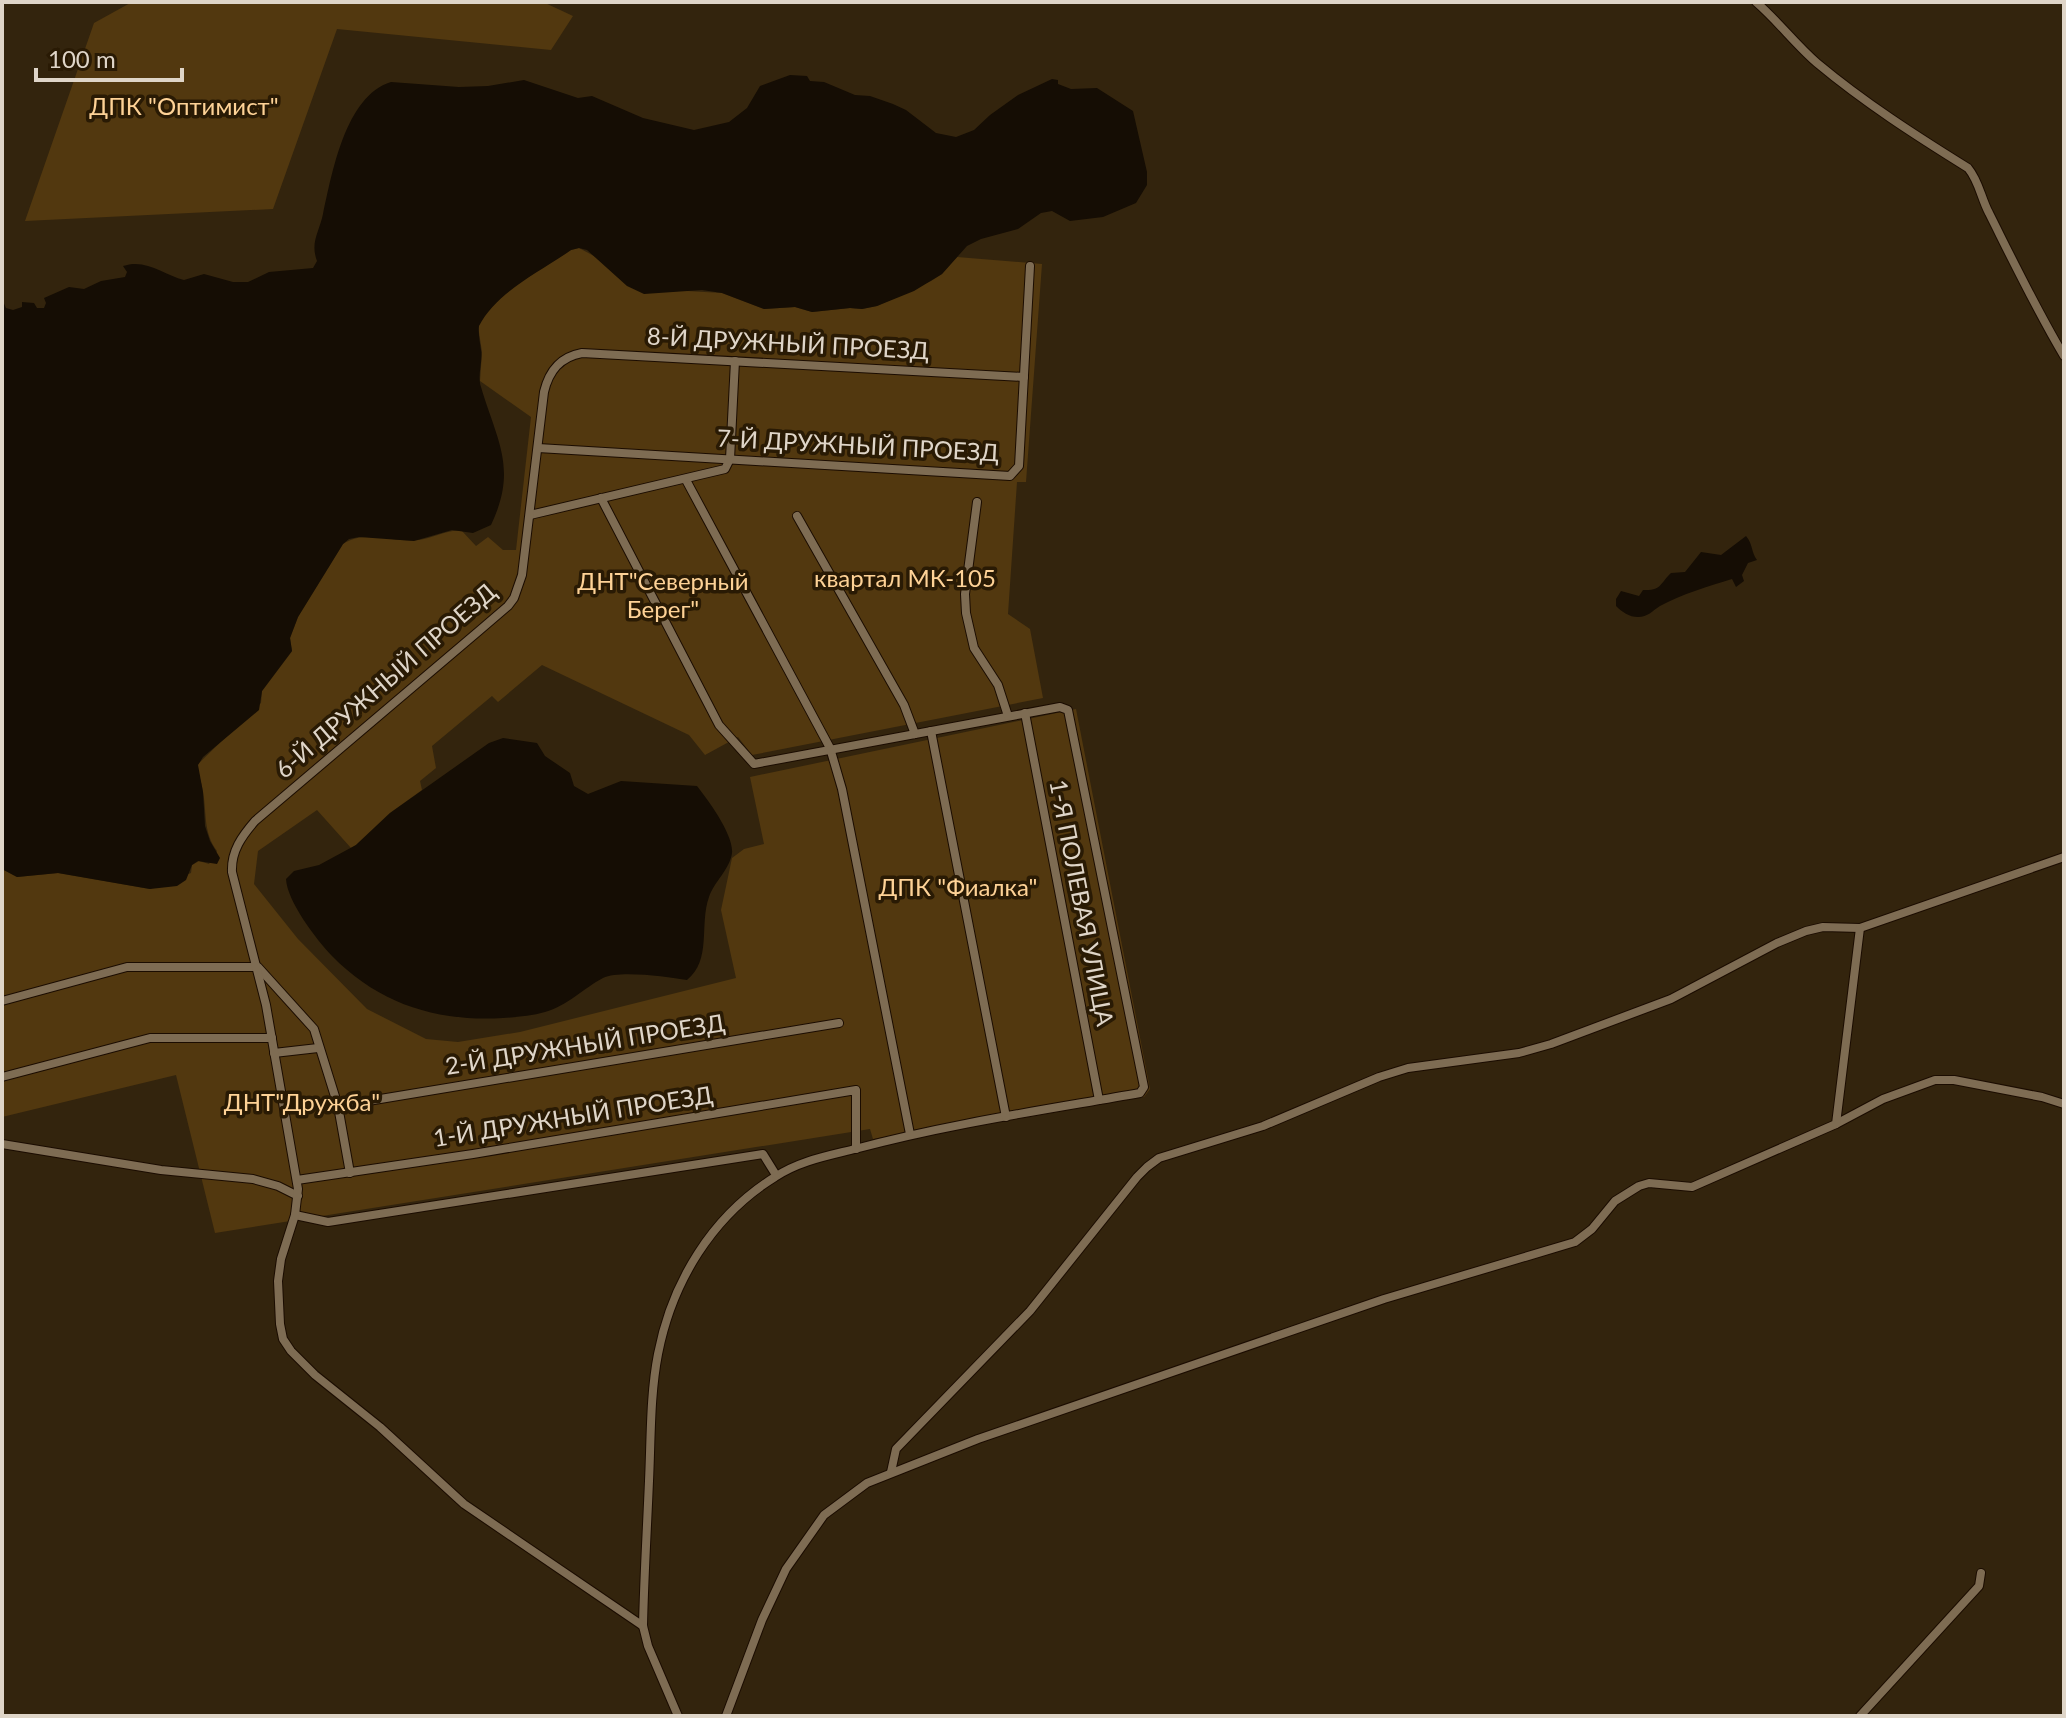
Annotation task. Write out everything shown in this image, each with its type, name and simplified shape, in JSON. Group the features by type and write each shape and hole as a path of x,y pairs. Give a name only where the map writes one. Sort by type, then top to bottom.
{"street":[{"path":"1756,2 1800,48 1854,93 1887,118 1968,168 1976,177 1983,202 2035,307 2064,356"},
{"name":"7-Й ДРУЖНЫЙ ПРОЕЗД","path":"538,448 1010,476 1019,466 1030,266"},
{"name":"8-Й ДРУЖНЫЙ ПРОЕЗД","path":"555,367 570,355 582,353 1024,377"},
{"path":"530,515 725,469 730,459 735,361"},
{"name":"6-Й ДРУЖНЫЙ ПРОЕЗД","path":"258,967 231,866 236,847 255,821 508,606 519,586 544,392 555,367"},
{"path":"686,480 830,748 842,789 910,1134"},
{"path":"601,498 719,725 754,764 1065,707 1071,714 1144,1087 1140,1093 910,1134 809,1161 776,1175 745,1199 704,1242 685,1275 666,1319 657,1356 653,1400 643,1626 648,1646 678,1716"},
{"path":"977,502 965,594 966,613 974,648 998,685 1008,716"},
{"path":"797,516 904,705 915,734"},
{"name":"1-Я ПОЛЕВАЯ УЛИЦА","path":"1025,713 1099,1100"},
{"path":"931,731 1006,1117"},
{"path":"891,1472 896,1449 1030,1311 1137,1177 1159,1158 1263,1126 1379,1077 1408,1068 1519,1053 1551,1044 1671,999 1806,931 1823,927 1860,928 2064,857"},
{"path":"1836,1124 1860,928"},
{"path":"2,1001 127,967 258,967 310,1023 338,1106 350,1173"},
{"path":"258,967 297,1180 295,1215 281,1259 278,1281 283,1339 315,1375 380,1427 464,1504 643,1626"},
{"name":"2-Й ДРУЖНЫЙ ПРОЕЗД","path":"338,1106 839,1023"},
{"path":"2,1077 150,1038 272,1038"},
{"path":"274,1053 318,1048"},
{"path":"726,1716 778,1583 800,1547 824,1515 838,1503 867,1483 891,1472 1384,1299 1575,1242 1592,1229 1615,1201 1639,1186 1649,1183 1692,1187 1836,1124 1883,1099 1935,1080 1954,1080 2064,1104"},
{"name":"1-Й ДРУЖНЫЙ ПРОЕЗД","path":"297,1180 856,1090 856,1149"},
{"path":"2,1144 34,1152 161,1170 253,1179 298,1196"},
{"path":"295,1215 328,1222 763,1154 776,1175"},
{"path":"1860,1716 1979,1586 1981,1573"}],"green space":[{"name":"ДПК \"Оптимист\"","path":"132,2 543,2 573,16 551,50 337,29 273,209 25,221 94,23"},
{"path":"579,248 687,291 722,293 764,309 795,307 812,312 877,306 931,281 957,257 1042,264 1026,482 1017,482 1008,614 1030,629 1043,698 752,755 738,737 705,755 689,735 542,665 498,702 492,696 432,746 436,768 420,781 422,790 390,813 356,845 351,848 317,810 258,851 254,884 298,939 367,1009 426,1039 458,1042 520,1032 736,978 721,910 732,858 744,849 764,844 750,777 1076,709 1150,1089 1144,1097 914,1137 907,1133 873,1139 870,1129 215,1233 176,1075 2,1117 2,869 17,877 58,873 150,889 191,873 192,865 199,861 209,864 217,851 207,830 197,765 261,703 262,691 292,651 290,638 298,617 343,544 360,537 419,540 462,531 476,546 488,537 503,550 516,550 531,417 480,381 482,352 478,326 508,293 533,274"}],"shaded area":[{"path":"790,75 807,76 810,81 824,82 855,95 870,96 893,104 936,133 956,137 974,130 1018,95 1052,79 1071,89 1097,88 1133,111 1147,172 1147,185 1136,203 1103,217 1070,221 1052,211 1041,213 1018,229 981,239 967,246 942,274 914,291 862,309 812,312 795,307 764,309 722,293 702,290 644,294 627,286 587,250 571,250 508,292 479,326 480,382 498,439 504,471 499,505 491,525 473,533 452,530 414,541 359,537 343,544 298,617 290,638 292,651 262,691 259,710 203,757 198,765 205,826 220,858 217,864 198,861 192,865 186,880 177,886 150,889 58,873 17,877 2,869 2,299 6,308 13,310 22,307 22,302 44,308 44,298 69,287 84,289 101,281 125,277 127,272 123,266 131,264 147,266 184,280 204,274 233,282 248,282 269,272 313,268 317,261 314,248 316,238 343,138 362,103 375,90 391,82 459,87 524,80 578,98 592,96 643,118 694,130 729,122 747,108 760,86"},
{"path":"1746,536 1757,560 1748,563 1742,575 1744,581 1736,587 1732,579 1714,584 1677,598 1641,617 1629,615 1616,606 1621,591 1639,596 1643,590 1657,588 1671,573 1685,572 1701,552 1721,555"},
{"path":"503,738 537,743 545,756 570,773 574,786 588,794 621,781 697,786 702,792 725,828 732,853 709,897 700,963 687,980 644,975 611,976 596,982 561,1006 540,1013 503,1018 455,1017 432,1013 389,998 350,973 318,940 291,898 286,879 294,871 319,865 356,845 390,813 489,743"}],"park label":[{"name":"квартал МК-105","path":"905,579"},
{"name":"ДНТ\"Северный Берег\"","path":"663,596"},
{"name":"ДПК \"Фиалка\"","path":"958,888"},
{"name":"ДНТ\"Дружба\"","path":"302,1103"}]}
